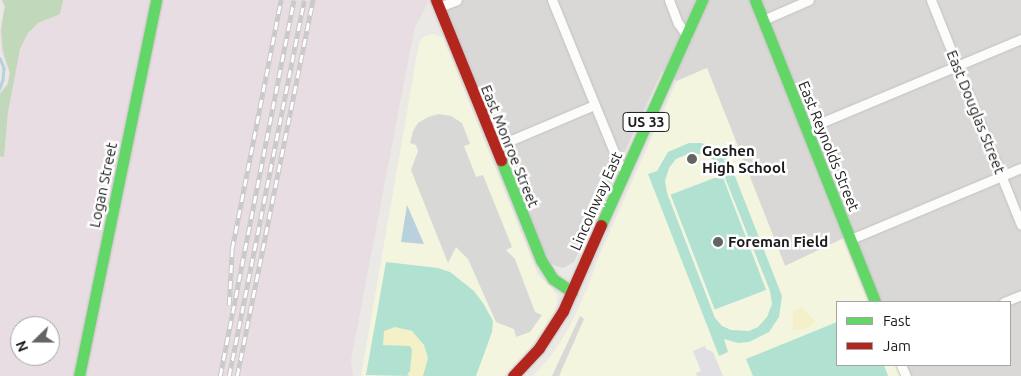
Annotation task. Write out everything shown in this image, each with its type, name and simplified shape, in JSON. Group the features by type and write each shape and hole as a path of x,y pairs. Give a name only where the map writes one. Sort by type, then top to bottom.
{"main road":[{"name":"Logan Street","path":"79,376 156,0"},
{"name":"Lincolnway East","path":"512,376 549,335 572,292 702,0"},
{"name":"East Reynolds Street","path":"755,0 875,301"},
{"name":"East Monroe Street","path":"437,4 541,260 554,279 572,292"}],"street":[{"path":"437,4 456,0"},
{"path":"552,0 618,162 625,171"},
{"path":"669,0 678,23 687,36"},
{"path":"763,20 809,0"},
{"name":"East Douglas Street","path":"932,0 1021,225"},
{"path":"806,129 1021,38"},
{"path":"495,146 594,105"},
{"path":"850,239 1021,168"},
{"path":"1006,301 1021,295"}],"shaded area":[{"path":"1,0 306,0 290,80 307,0 429,0 414,30 351,360 353,376 0,376 0,91 7,83 9,73 1,51 0,30 4,7"},
{"path":"2,0 63,0 60,14 38,23 28,33 20,49 8,112 4,157 0,156 0,94 8,84 10,73 3,51 1,30 5,6"},
{"path":"436,0 1021,0 1021,376 909,376 904,366 1011,366 1011,301 874,301 828,245 817,253 785,266 707,68 677,81 662,71 574,262 563,268 551,263 536,238"},
{"path":"432,34 443,37 538,275 557,295 557,304 551,319 523,357 504,376 361,376 419,43 423,37"},
{"name":"Goshen High School","path":"707,68 785,266 846,237 872,301 836,301 836,366 897,366 902,376 533,376 552,355 570,326 677,81"},
{"path":"439,114 451,116 462,123 470,144 464,146 476,177 483,175 512,247 506,250 515,259 535,312 542,315 530,332 516,337 514,329 496,322 468,259 456,247 448,263 411,170 418,151 416,145 410,143 413,131 418,123 428,117"},
{"path":"527,142 540,174 521,182 508,150"},
{"path":"580,316 584,319 559,376 552,376"},
{"path":"705,346 706,349 713,352 723,376 697,376 696,373 701,371 693,351"}],"sand":[{"path":"801,307 816,322 806,329 793,330 793,311"},
{"path":"400,327 416,334 424,345 428,358 423,376 407,376 412,350 383,345 384,331"}],"green space":[{"path":"689,143 701,143 713,147 729,161 782,296 779,317 769,332 749,342 738,343 724,339 728,352 719,356 648,174 657,171 668,152","holes":["690,153 707,155 720,165 770,291 772,304 767,317 758,327 749,331 731,330 722,326 715,318 667,193 665,181 669,168 676,159"]},
{"name":"Foreman Field","path":"722,175 766,290 715,310 671,195"},
{"path":"386,262 438,268 450,272 474,291 493,321 492,332 476,376 423,376 428,358 424,345 412,331 395,327 384,331 383,345 410,346 412,350 410,371 407,375 410,376 366,375"},
{"path":"836,322 836,366 884,366 888,376 753,376 746,359"}],"water":[{"path":"407,205 424,244 401,242"}],"waterway":[{"path":"0,58 4,68 0,88"}],"railway":[{"path":"229,305 232,249 281,0"},
{"path":"220,376 294,0"},
{"path":"229,376 304,0"},
{"path":"237,376 313,0"}],"traffic: fast":[{"path":"79,376 156,0"},
{"path":"601,225 702,0"},
{"path":"755,0 875,301"},
{"path":"501,160 541,260 553,279 572,292"}],"traffic: jam":[{"path":"436,0 501,160"},
{"path":"513,376 539,348 563,311 601,225"}],"place":[{"name":"Goshen High School","path":"692,159"},
{"name":"Foreman Field","path":"718,242"}]}
